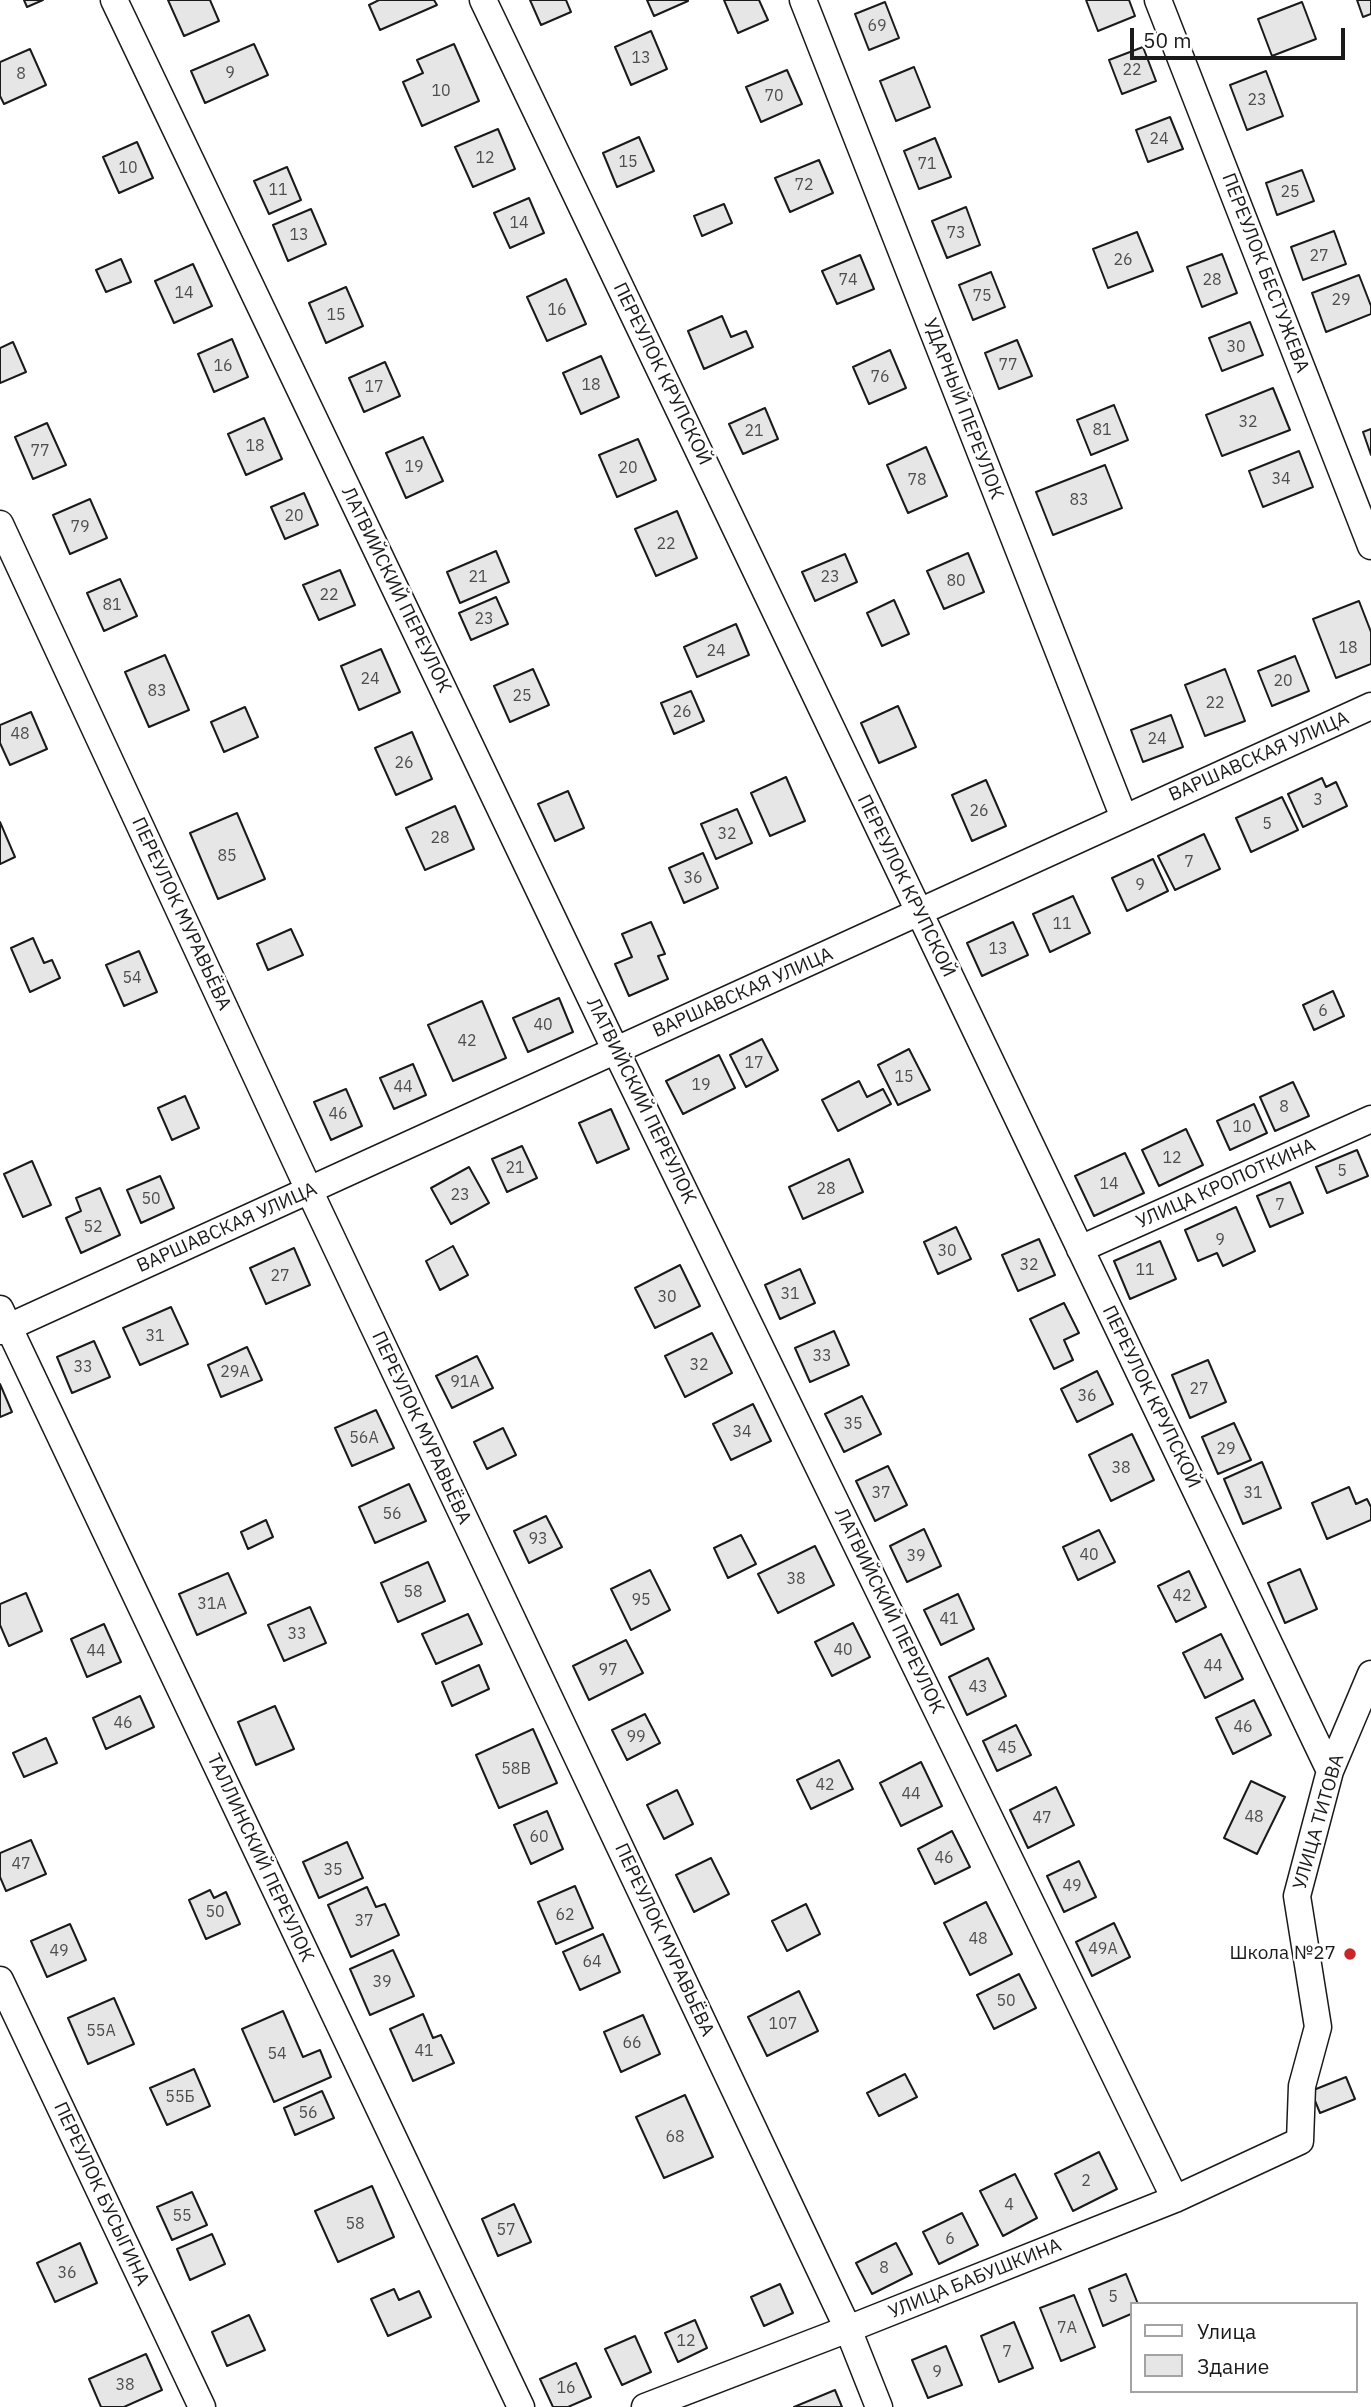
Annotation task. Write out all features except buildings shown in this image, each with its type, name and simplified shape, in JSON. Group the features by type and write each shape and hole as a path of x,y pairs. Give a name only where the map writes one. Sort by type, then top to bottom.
{"street":[{"name":"ЛАТВИЙСКИЙ ПЕРЕУЛОК","path":"114,0 616,1051 1175,2199"},
{"name":"ПЕРЕУЛОК КРУПСКОЙ","path":"483,0 1330,1772"},
{"name":"УДАРНЫЙ ПЕРЕУЛОК","path":"803,0 1124,817"},
{"name":"ПЕРЕУЛОК БЕСТУЖЕВА","path":"1158,0 1371,546"},
{"name":"ПЕРЕУЛОК МУРАВЬЁВА","path":"0,524 309,1190 848,2329 879,2407"},
{"name":"ВАРШАВСКАЯ УЛИЦА","path":"3,1322 309,1190 1371,706"},
{"name":"УЛИЦА КРОПОТКИНА","path":"1080,1250 1371,1119"},
{"name":"ТАЛЛИНСКИЙ ПЕРЕУЛОК","path":"3,1322 521,2407"},
{"name":"УЛИЦА ТИТОВА","path":"1300,2141 1303,2086 1318,2027 1297,1896 1330,1772 1371,1674"},
{"name":"ПЕРЕУЛОК БУСЫГИНА","path":"0,1980 202,2407"},
{"name":"УЛИЦА БАБУШКИНА","path":"645,2407 1175,2199 1300,2141"}],"place":[{"name":"Школа №27","path":"1350,1954"}]}
